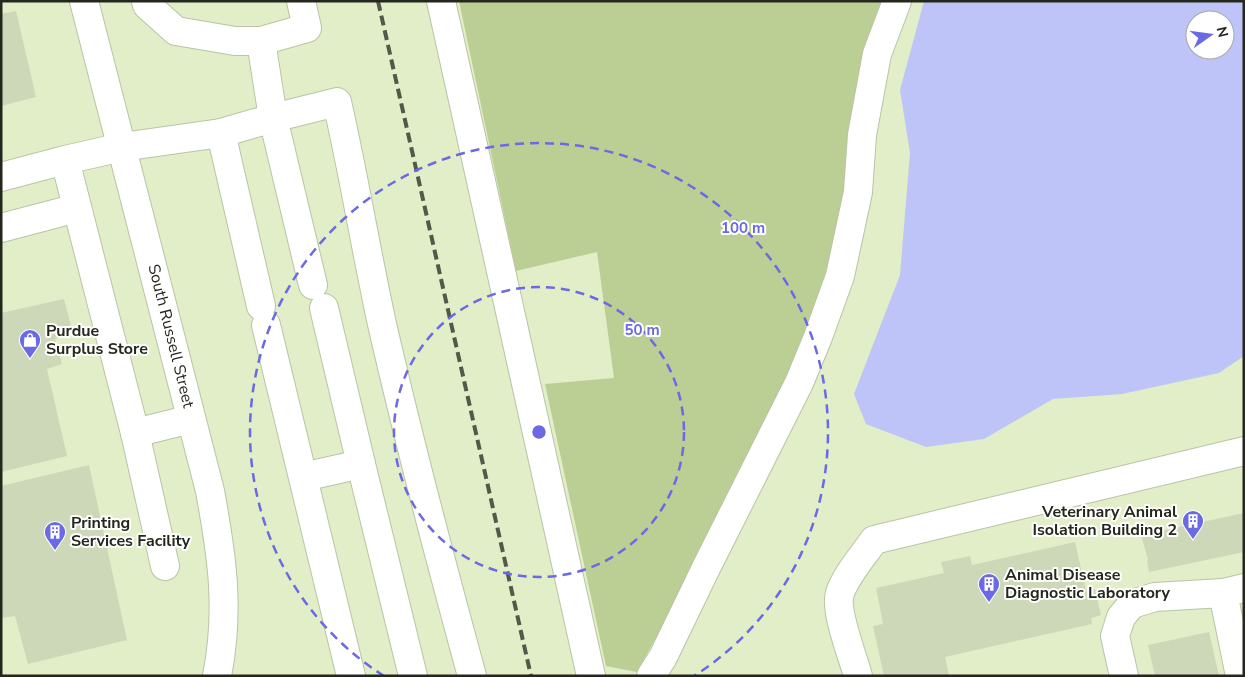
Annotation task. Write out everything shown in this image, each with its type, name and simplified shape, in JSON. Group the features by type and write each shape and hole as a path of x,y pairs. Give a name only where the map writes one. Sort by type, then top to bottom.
{"street":[{"name":"South Russell Street","path":"84,1 212,500 219,538 224,588 223,646 218,676"},
{"path":"146,1 147,5 176,31 235,41 260,41 307,28 301,1"},
{"path":"441,1 591,676"},
{"path":"651,676 663,657 795,392 818,337 840,276 858,192 862,135 877,54 896,1"},
{"path":"260,41 273,118 413,676"},
{"path":"1,177 122,147 221,133 337,102 352,165 382,323 433,531 472,676"},
{"path":"221,133 263,315 351,676"},
{"path":"65,160 135,433 165,566"},
{"path":"1,228 77,208"},
{"path":"135,433 192,419"},
{"path":"858,676 838,602 844,585 874,540 1244,451"},
{"path":"303,477 361,464"},
{"path":"1124,676 1116,636 1121,617 1132,604 1155,597 1233,590 1240,676"}],"shaded area":[{"path":"1,1 1244,1 1244,676 1,676"},
{"path":"459,1 883,1 833,266 796,365 701,556 637,672 606,666 545,384 614,378 597,252 516,271"}],"water":[{"path":"924,1 1244,1 1244,356 1219,373 1122,394 1053,399 984,439 926,447 866,424 854,394 900,275 910,153 900,90"}],"building":[{"path":"16,11 36,97 1,106 1,14"},
{"path":"64,299 73,334 55,339 62,364 47,369 67,456 1,472 1,313"},
{"name":"Printing Services Facility","path":"89,465 127,640 28,664 15,616 1,618 1,486"},
{"name":"Veterinary Animal Isolation Building 2","path":"1244,513 1244,552 1149,572 1148,560 1141,535"},
{"name":"Animal Disease Diagnostic Laboratory","path":"1075,542 1086,591 1095,589 1101,615 1091,618 1092,624 945,657 949,676 884,676 873,626 883,624 876,588 944,573 941,562 970,556 972,565"},
{"path":"1209,632 1219,676 1155,676 1148,645"}],"railway":[{"path":"378,1 531,676"}],"place":[{"name":"Purdue Surplus Store","path":"30,359"},
{"name":"Veterinary Animal Isolation Building 2","path":"1193,540"},
{"name":"Printing Services Facility","path":"55,551"},
{"name":"Animal Disease Diagnostic Laboratory","path":"989,603"}]}
